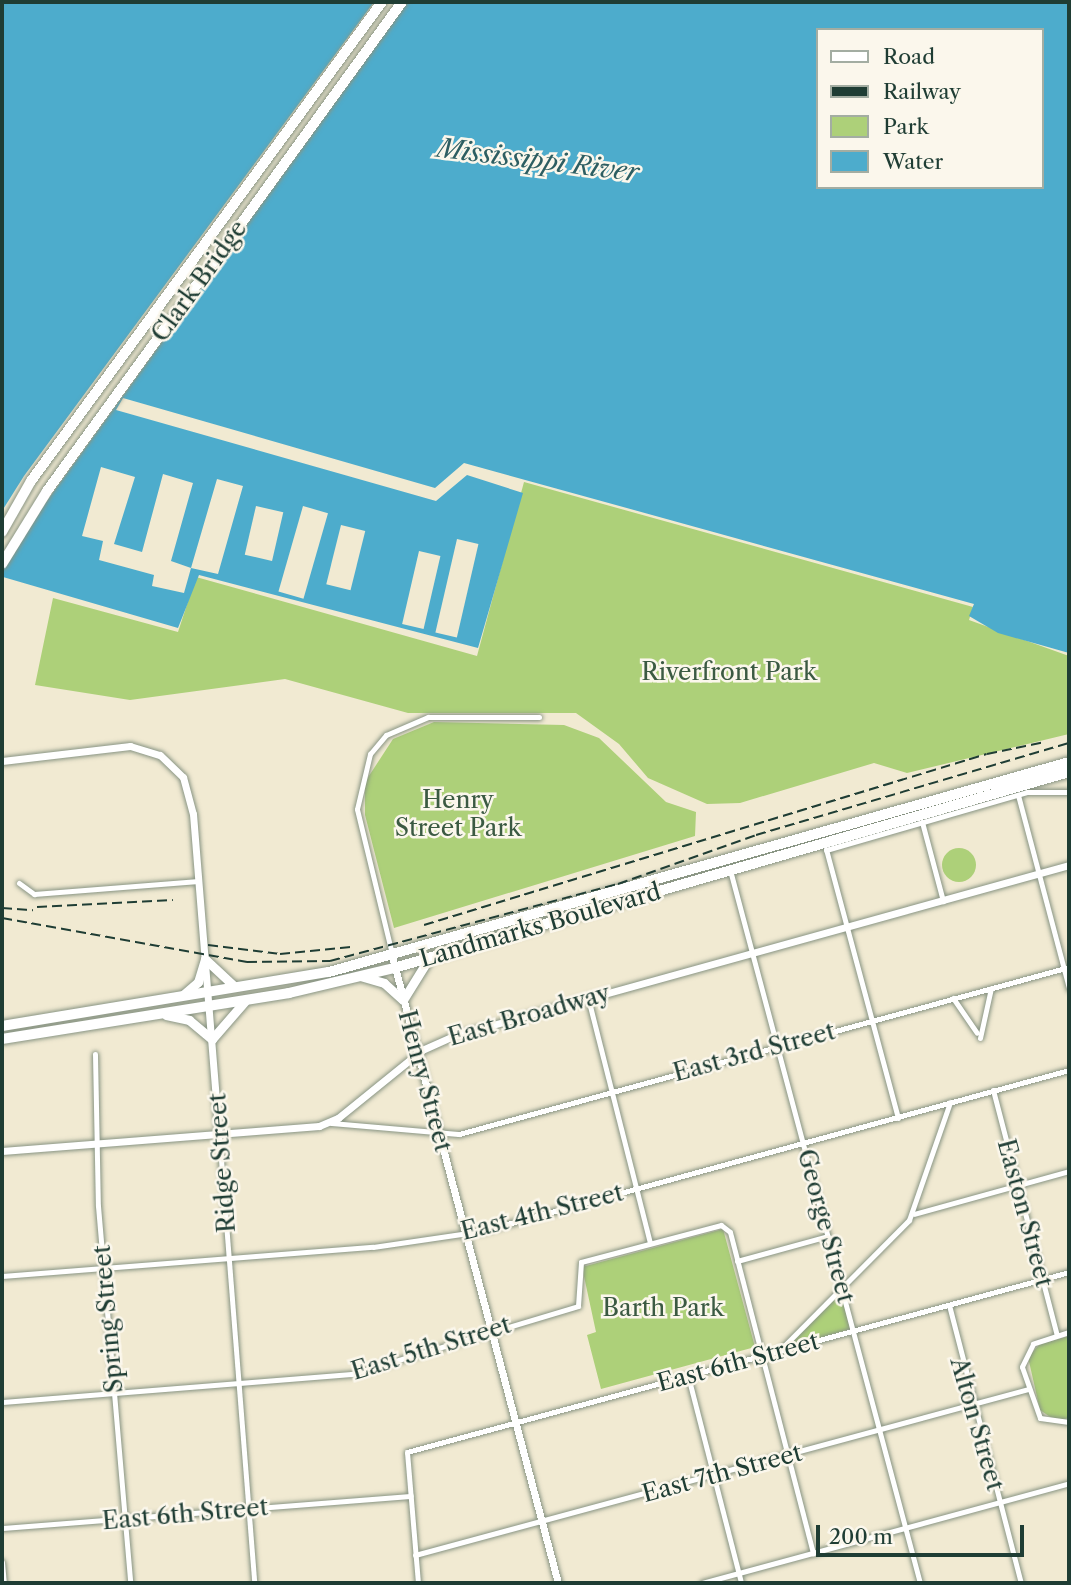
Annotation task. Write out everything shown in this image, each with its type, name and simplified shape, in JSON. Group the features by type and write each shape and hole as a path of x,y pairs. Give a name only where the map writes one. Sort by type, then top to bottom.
{"highway":[{"name":"Clark Bridge","path":"2,532 39,470 382,2"},
{"name":"Clark Bridge","path":"2,564 47,491 402,2"},
{"name":"Landmarks Boulevard","path":"2,1039 166,1015 209,1006 1069,762"},
{"name":"Landmarks Boulevard","path":"2,1026 164,1003 208,994 246,995 394,968 1069,772"}],"main road":[{"path":"359,975 384,983 403,1000 429,958"},
{"path":"164,1003 188,993 205,959 226,984 246,995 212,1039 189,1020 166,1015"}],"street":[{"name":"Henry Street","path":"539,717 428,717 386,736 370,754 357,809 394,968 558,1583"},
{"name":"Ridge Street","path":"2,761 120,746 160,755 189,789 212,1039 254,1583"},
{"path":"898,1118 826,850 1018,795 1069,792"},
{"path":"1018,795 1067,967 1069,988"},
{"path":"922,822 943,901"},
{"name":"East Broadway","path":"331,1123 418,1053 453,1036 1069,865"},
{"name":"George Street","path":"730,870 920,1583"},
{"path":"19,883 34,894 198,881"},
{"name":"East 3rd Street","path":"439,1136 611,1092 1067,967"},
{"path":"953,998 979,1038 990,988"},
{"path":"588,998 650,1243"},
{"name":"Spring Street","path":"95,1054 95,1144 130,1583"},
{"name":"East 4th Street","path":"2,1276 229,1259 466,1233 1069,1070"},
{"name":"Easton Street","path":"993,1090 1057,1335"},
{"path":"778,1351 913,1214 950,1102"},
{"path":"2,1151 331,1123 439,1136"},
{"path":"913,1214 1069,1171"},
{"name":"East 5th Street","path":"2,1402 352,1374 491,1329 580,1305 581,1262 725,1226 737,1261"},
{"path":"813,1553 737,1261 828,1236"},
{"name":"East 6th Street","path":"2,1528 411,1496 407,1452 1069,1272"},
{"name":"Alton Street","path":"949,1305 1021,1583"},
{"path":"1069,1332 1032,1344 1022,1361 1036,1411 1047,1422 1069,1422"},
{"path":"688,1376 741,1583"},
{"name":"East 7th Street","path":"415,1555 1028,1389"},
{"path":"702,1583 1069,1483"},
{"path":"411,1496 418,1583"},
{"path":"2,1562 4,1583"}],"green space":[{"name":"Riverfront Park","path":"524,482 973,607 969,620 1069,656 1069,734 907,773 874,763 740,803 707,804 648,778 619,744 576,713 408,713 285,679 130,700 35,685 53,598 178,632 196,577 477,656"},
{"name":"Henry Street Park","path":"434,722 564,725 599,738 666,802 696,812 695,836 394,928 365,815 365,782 393,739"},
{"path":"959,848 971,853 976,865 971,877 959,882 947,877 942,865 947,853"},
{"name":"Barth Park","path":"723,1229 755,1347 601,1389 587,1335 596,1332 582,1267"},
{"path":"841,1293 850,1329 783,1349"},
{"path":"1069,1336 1069,1418 1056,1421 1040,1410 1028,1357 1040,1344"}],"water":[{"name":"Mississippi River","path":"2,2 1069,2 1069,653 998,633 969,616 974,604 464,463 435,488 123,398 116,410 436,501 467,475 523,493 478,648 199,575 178,628 3,577"}],"pier":[{"path":"374,2 408,2 2,563 2,511 24,476"},
{"path":"101,467 135,477 114,544 142,552 163,474 193,483 171,561 191,568 184,593 152,586 154,575 99,560 103,541 82,536"},
{"path":"217,479 243,486 218,574 191,568"},
{"path":"256,506 283,512 272,561 245,555"},
{"path":"303,506 328,513 303,599 278,592"},
{"path":"341,525 365,531 351,590 326,584"},
{"path":"457,539 478,544 457,637 435,633"},
{"path":"419,551 440,556 424,629 402,624"}],"railway":[{"path":"424,925 987,754 1045,742"},
{"path":"2,918 247,962 330,961 618,884 756,835 1069,743"},
{"path":"37,907 173,900"},
{"path":"2,908 33,910"},
{"path":"208,945 280,954 351,947"}]}
